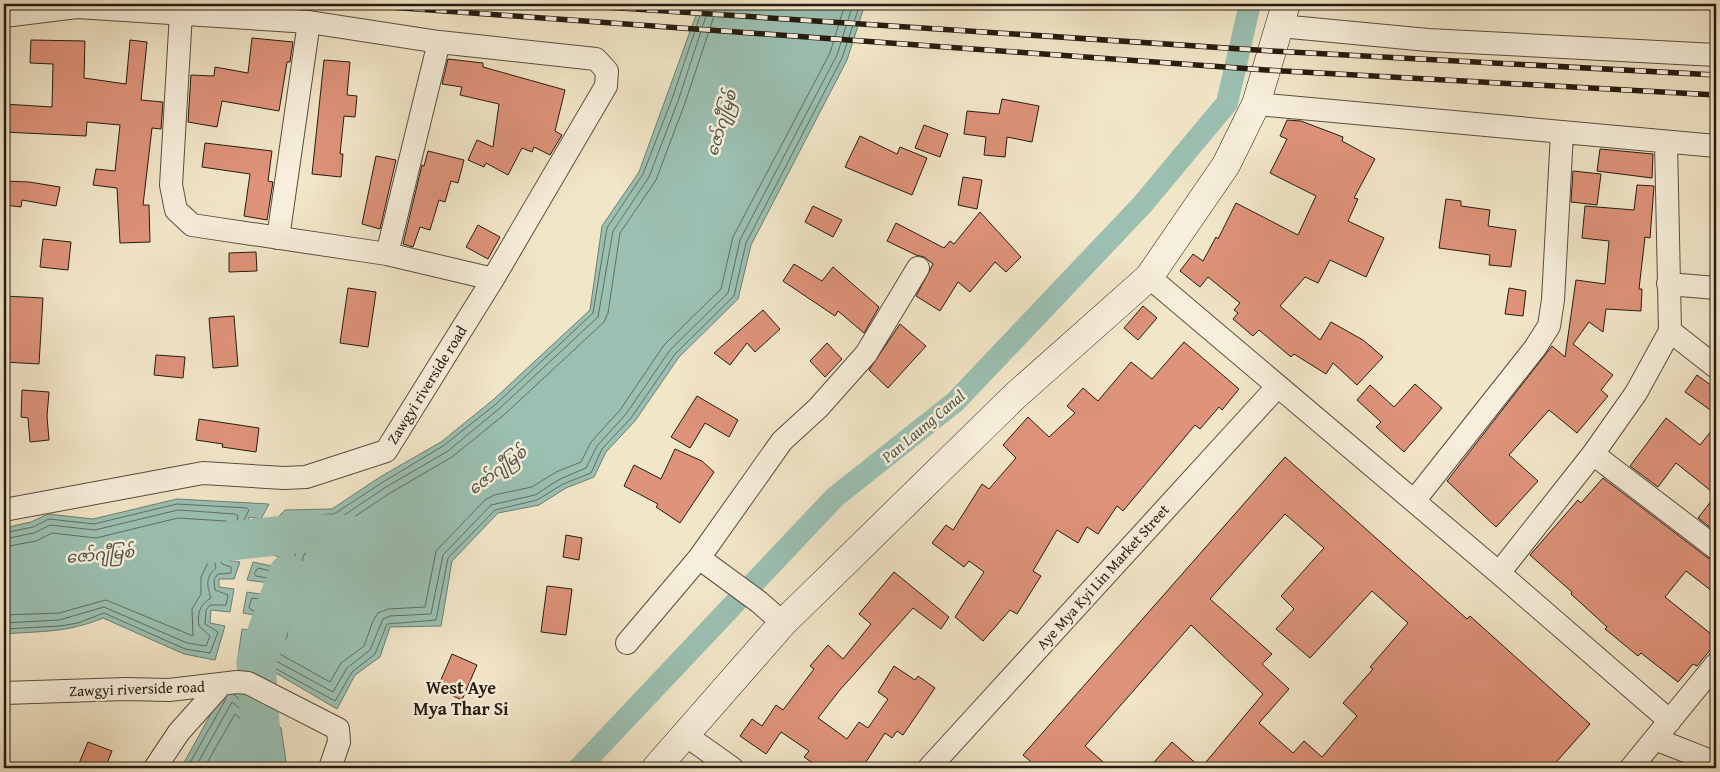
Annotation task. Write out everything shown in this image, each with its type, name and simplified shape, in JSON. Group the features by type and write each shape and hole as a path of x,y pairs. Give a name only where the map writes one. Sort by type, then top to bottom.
{"street":[{"path":"4,16 77,7 181,13 309,22 439,42 386,254"},
{"path":"181,13 171,185 176,210 192,226 386,254 493,279"},
{"path":"656,768 783,623 1015,396 1149,277 1226,165 1256,104 1283,15 1428,40 1716,55"},
{"path":"278,238 309,22"},
{"name":"Zawgyi riverside road","path":"4,510 203,473 284,478 306,477 386,451 493,279 606,86 607,71 596,59 439,42"},
{"path":"1256,104 1716,146"},
{"path":"1414,501 1535,348 1549,326 1553,300 1562,133"},
{"path":"1499,573 1593,454 1636,393 1670,332 1666,142"},
{"path":"627,643 699,558 782,441 818,408 866,354 918,268"},
{"path":"1149,277 1499,573 1670,721"},
{"path":"1668,284 1716,288"},
{"path":"1670,332 1716,367"},
{"name":"Aye Mya Kyi Lin Market Street","path":"935,766 1277,387"},
{"path":"1593,454 1716,548"},
{"path":"699,558 759,602 783,623"},
{"path":"1631,768 1716,664"},
{"name":"Zawgyi riverside road","path":"4,693 126,689 169,690 248,683 338,730 340,742 330,768"},
{"path":"155,768 179,732 222,684"},
{"path":"684,734 732,768"},
{"path":"1655,739 1716,762"}],"water":[{"path":"700,4 865,4 847,60 751,245 738,299 679,357 635,421 606,452 594,477 566,488 539,505 498,513 452,561 441,626 390,627 380,657 355,675 337,709 257,662 238,657 242,629 269,633 270,618 243,613 247,592 274,596 276,584 247,580 253,562 281,568 284,559 257,549 265,534 292,542 298,530 271,524 285,510 332,509 380,477 441,442 493,400 590,310 602,226 639,172"},
{"path":"177,499 269,504 261,519 249,517 246,529 253,530 244,547 232,544 225,560 240,562 234,579 219,579 219,587 234,589 230,612 211,610 210,623 225,626 215,660 184,654 103,618 66,629 4,634 4,528 31,522 48,514 93,519"},
{"path":"228,683 281,728 287,768 181,768"}],"building":[{"path":"252,38 293,42 290,62 287,62 279,111 222,101 217,127 188,122 191,75 214,76 215,67 248,73"},
{"path":"31,40 85,41 84,78 126,84 130,40 147,42 141,100 163,102 161,129 152,128 143,205 149,205 150,242 120,243 117,188 93,185 96,169 115,171 120,125 87,122 86,136 4,132 4,104 52,107 53,64 30,63"},
{"path":"448,59 483,63 483,67 565,90 555,131 562,135 550,155 534,147 532,152 522,148 508,175 486,163 484,167 468,160 477,140 493,147 499,104 460,95 462,87 442,84"},
{"path":"324,60 350,62 347,95 357,96 355,117 344,116 340,154 343,154 341,177 312,174"},
{"path":"1002,99 1039,106 1032,142 1007,137 1005,157 984,155 986,137 964,134 967,111 999,114"},
{"path":"1287,120 1301,121 1343,137 1342,141 1375,159 1354,198 1358,199 1348,221 1384,238 1366,277 1330,260 1318,283 1305,277 1280,306 1320,340 1331,322 1363,340 1383,357 1357,385 1333,363 1326,374 1294,354 1291,357 1259,330 1253,336 1233,319 1238,313 1234,310 1240,303 1208,277 1200,287 1180,271 1193,254 1203,261 1216,237 1218,239 1236,203 1298,235 1316,196 1270,173 1287,139 1280,136"},
{"path":"924,125 948,134 940,157 915,148"},
{"path":"860,136 897,154 900,147 927,158 912,195 845,167"},
{"path":"205,143 272,151 268,181 273,182 267,220 244,216 250,174 202,167"},
{"path":"1600,149 1653,154 1652,178 1597,171"},
{"path":"428,151 464,160 458,183 451,181 445,202 439,200 430,230 420,227 413,247 403,244 422,165 424,166"},
{"path":"376,156 396,160 380,229 362,224"},
{"path":"1573,171 1601,174 1597,205 1571,202"},
{"path":"963,177 982,180 977,209 958,205"},
{"path":"4,181 29,182 60,187 56,206 22,200 21,207 4,205"},
{"path":"1637,185 1654,186 1650,238 1645,237 1639,289 1642,289 1641,311 1606,309 1603,332 1589,322 1573,344 1613,375 1601,390 1608,396 1577,433 1549,410 1509,455 1538,481 1496,527 1447,481 1552,346 1565,357 1576,280 1605,284 1609,241 1582,238 1585,206 1634,210"},
{"path":"1446,199 1461,201 1461,206 1490,210 1488,226 1516,230 1511,267 1489,265 1490,255 1439,248"},
{"path":"813,206 842,220 833,237 805,222"},
{"path":"980,212 1021,257 1006,272 995,262 970,292 958,282 940,311 916,296 933,264 924,257 887,241 896,223 944,248 950,241 954,244"},
{"path":"478,225 500,237 488,259 466,247"},
{"path":"43,239 71,242 68,270 40,267"},
{"path":"256,252 257,271 229,272 229,253"},
{"path":"794,264 822,281 833,267 879,307 864,333 838,311 835,316 783,281"},
{"path":"348,288 376,292 368,347 340,343"},
{"path":"1509,288 1526,291 1523,316 1505,314"},
{"path":"4,296 43,298 39,364 4,362"},
{"path":"1143,306 1157,318 1138,340 1124,328"},
{"path":"763,310 780,329 755,352 747,343 730,365 714,353"},
{"path":"234,316 238,366 213,368 209,318"},
{"path":"900,324 926,346 888,388 869,370"},
{"path":"1184,342 1239,389 1222,410 1219,407 1200,429 1195,425 1123,511 1117,506 1098,534 1087,527 1078,543 1057,530 1033,571 1041,576 1017,614 1010,610 983,641 955,617 984,572 969,561 964,567 932,543 946,525 953,530 982,484 989,489 1016,458 1003,445 1028,417 1049,437 1075,413 1067,406 1083,388 1098,401 1131,362 1152,379"},
{"path":"827,343 842,359 825,377 810,361"},
{"path":"156,355 185,357 183,378 154,375"},
{"path":"1697,375 1716,389 1716,414 1685,392"},
{"path":"1415,384 1442,408 1404,452 1376,427 1381,422 1357,400 1370,385 1394,407"},
{"path":"22,390 49,392 47,416 49,440 30,442 28,418 21,417"},
{"path":"697,396 738,420 729,437 705,423 690,448 671,437"},
{"path":"1666,418 1700,445 1716,425 1716,495 1676,463 1658,487 1630,466"},
{"path":"199,419 259,428 256,452 222,447 223,444 196,440"},
{"path":"675,449 702,461 714,472 680,523 656,507 658,504 624,486 634,465 661,479"},
{"path":"1285,457 1467,619 1470,616 1590,724 1551,768 1201,768 1263,694 1191,625 1085,746 1110,768 1038,768 1023,755","holes":["1285,514 1324,548 1281,596 1294,609 1276,629 1310,658 1372,591 1408,623 1370,667 1373,669 1343,703 1357,716 1322,757 1304,741 1293,753 1259,723 1289,689 1262,664 1272,654 1210,599"]},
{"path":"1603,478 1708,558 1716,561 1716,594 1686,571 1665,597 1716,638 1716,643 1697,666 1693,664 1678,682 1641,653 1638,656 1605,629 1607,627 1571,594 1572,592 1530,555 1578,500 1581,503"},
{"path":"1716,495 1716,532 1698,518"},
{"path":"566,535 582,538 579,560 563,557"},
{"path":"894,572 949,617 941,629 913,608 839,691 818,718 847,739 859,722 868,728 888,699 878,692 894,666 915,680 918,676 935,688 903,735 897,731 892,738 885,733 862,768 820,768 804,757 809,751 781,732 766,754 740,736 752,719 762,726 776,705 783,710 814,669 810,666 828,645 843,659 871,624 859,614"},
{"path":"547,586 572,589 566,635 541,632"},
{"path":"452,654 477,665 462,700 437,689"},
{"path":"88,742 112,751 105,768 77,768"},
{"path":"1172,742 1201,768 1149,768"}],"waterway":[{"name":"Pan Laung Canal","path":"579,768 835,497 955,402 1142,205 1227,103 1250,4"},
{"name":"ဇော်ဂျီမြစ်","path":"195,545 302,533 350,535"},
{"path":"263,768 256,662 288,574"}],"railway":[{"path":"348,4 1266,70 1716,95"},
{"path":"559,4 1272,51 1716,75"}],"district":[{"name":"West Aye Mya Thar Si","path":"461,698"}]}
